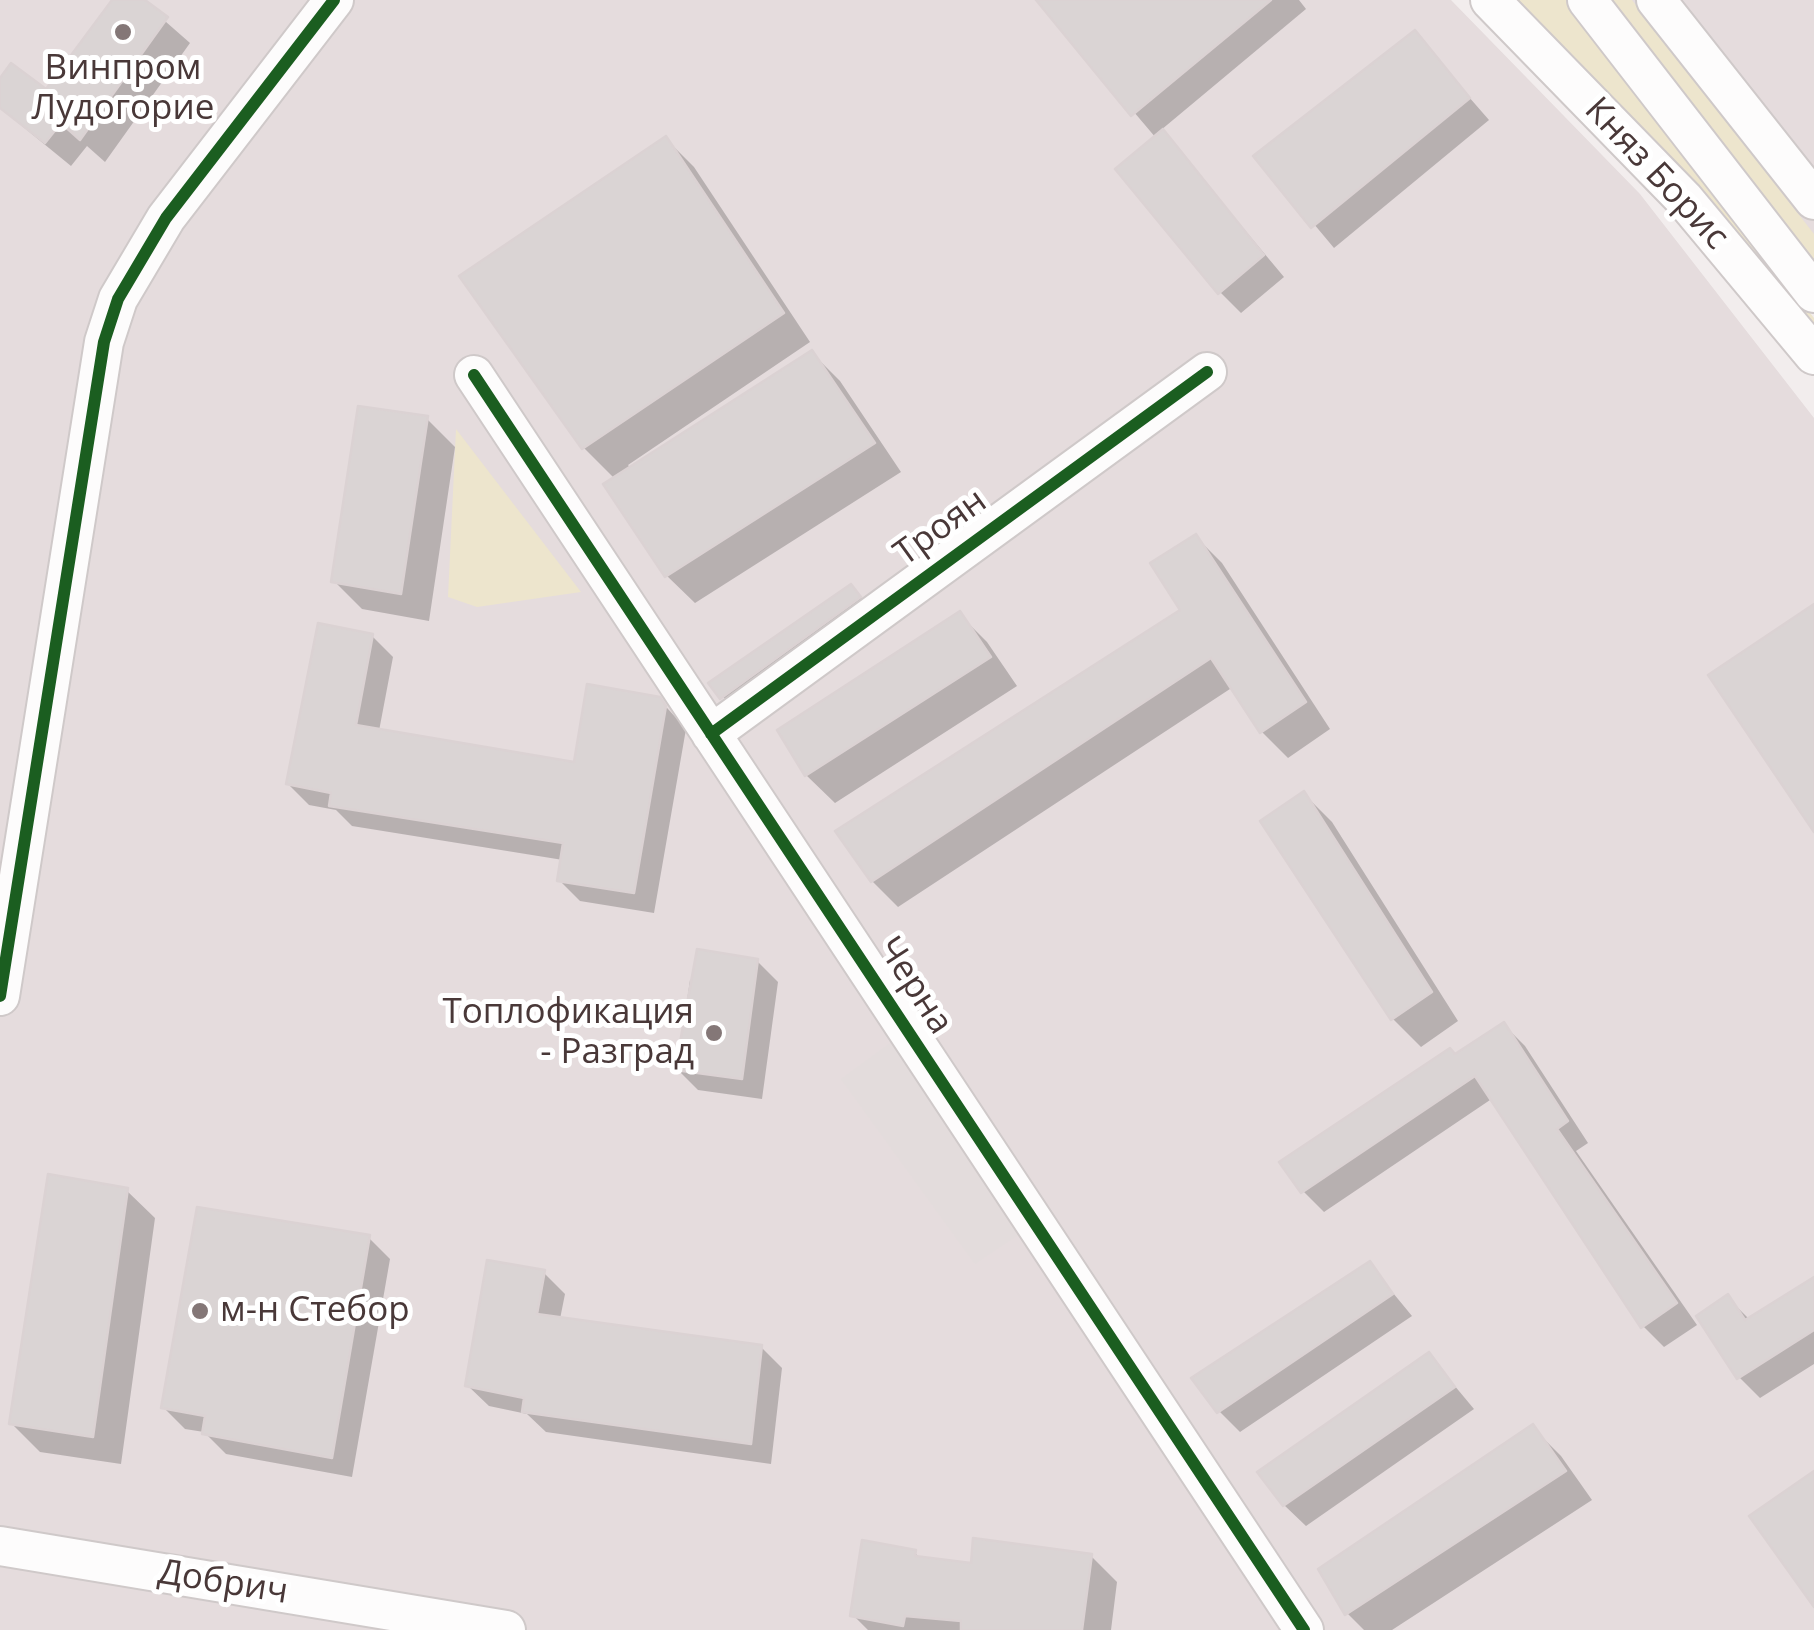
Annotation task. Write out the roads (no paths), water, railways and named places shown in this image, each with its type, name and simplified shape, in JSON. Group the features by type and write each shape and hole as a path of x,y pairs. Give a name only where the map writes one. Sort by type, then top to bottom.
{"street":[{"path":"0,996 104,342 118,299 166,218 334,0"},
{"name":"Княз Борис","path":"1490,0 1684,198 1814,355"},
{"name":"Княз Борис","path":"1587,0 1814,293"},
{"path":"1656,0 1814,200"},
{"name":"Троян","path":"711,734 1207,372"},
{"name":"Черна","path":"474,376 1304,1630"},
{"name":"Добрич","path":"0,1546 506,1630"}],"place":[{"name":"Винпром Лудогорие","path":"123,32"},
{"name":"Топлофикация - Разград","path":"714,1033"},
{"name":"м-н Стебор","path":"200,1311"}]}
